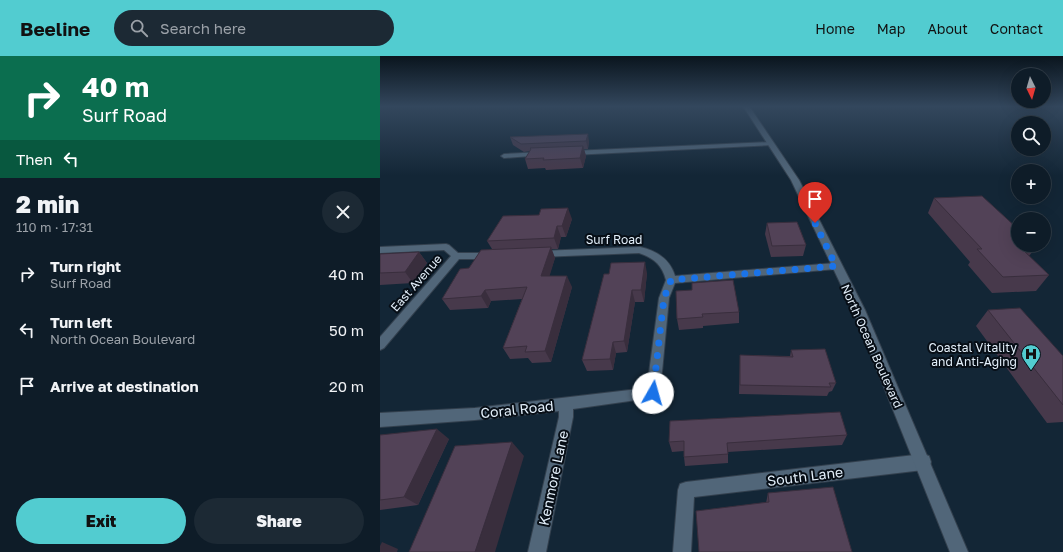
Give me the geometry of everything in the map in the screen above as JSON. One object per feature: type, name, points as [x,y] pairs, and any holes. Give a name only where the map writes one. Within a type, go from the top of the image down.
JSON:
[{"type":"street","name":"North Ocean Boulevard","points":[[761,129],[795,180],[836,266],[859,310],[924,462],[959,552]]},
{"type":"street","points":[[567,153],[771,144]]},
{"type":"street","points":[[504,156],[551,154]]},
{"type":"street","points":[[380,250],[446,247],[456,256],[498,256]]},
{"type":"street","name":"Surf Road","points":[[530,255],[640,250],[652,253],[663,260],[669,271],[671,280]]},
{"type":"street","name":"East Avenue","points":[[380,345],[456,256]]},
{"type":"street","points":[[671,280],[836,266]]},
{"type":"street","name":"Coral Road","points":[[380,420],[475,414],[653,393],[664,298],[671,280]]},
{"type":"street","name":"Kenmore Lane","points":[[537,552],[566,417],[566,404]]},
{"type":"street","name":"South Lane","points":[[682,552],[686,490],[924,462]]},
{"type":"building","points":[[588,134],[586,141],[521,144],[510,137]]},
{"type":"building","points":[[583,146],[580,158],[543,160],[544,158],[525,159],[531,149],[530,148]]},
{"type":"building","points":[[982,196],[1011,223],[1011,252],[1025,252],[1049,275],[1003,277],[977,249],[982,249],[934,198]]},
{"type":"building","points":[[568,208],[562,226],[557,226],[554,238],[487,241],[503,216],[539,215],[541,209]]},
{"type":"building","points":[[797,222],[806,245],[772,246],[767,223]]},
{"type":"building","points":[[551,247],[541,276],[567,276],[545,351],[525,352],[527,346],[503,348],[527,287],[485,290],[481,296],[442,299],[460,269],[469,268],[481,250]]},
{"type":"building","points":[[419,252],[405,272],[380,273],[380,254]]},
{"type":"building","points":[[645,262],[641,290],[632,290],[624,341],[613,342],[610,359],[582,360],[604,274],[609,274],[611,263]]},
{"type":"building","points":[[733,280],[739,312],[702,314],[703,317],[677,319],[676,291],[692,290],[692,283]]},
{"type":"building","points":[[1020,308],[1063,356],[1063,405],[988,310]]},
{"type":"building","points":[[825,349],[836,383],[829,383],[831,387],[740,385],[740,355],[793,357],[791,350]]},
{"type":"building","points":[[840,412],[847,435],[727,443],[728,454],[684,457],[684,441],[669,442],[670,421]]},
{"type":"building","points":[[437,429],[404,497],[380,500],[380,435]]},
{"type":"building","points":[[512,442],[475,552],[409,552],[455,446]]},
{"type":"building","points":[[833,487],[852,552],[699,552],[696,511],[769,502],[768,493]]},
{"type":"place","name":"Coastal Vitality and Anti-Aging","points":[[1031,371]]},
{"type":"route","points":[[653,393],[664,298],[671,280],[836,266],[815,223]]}]
